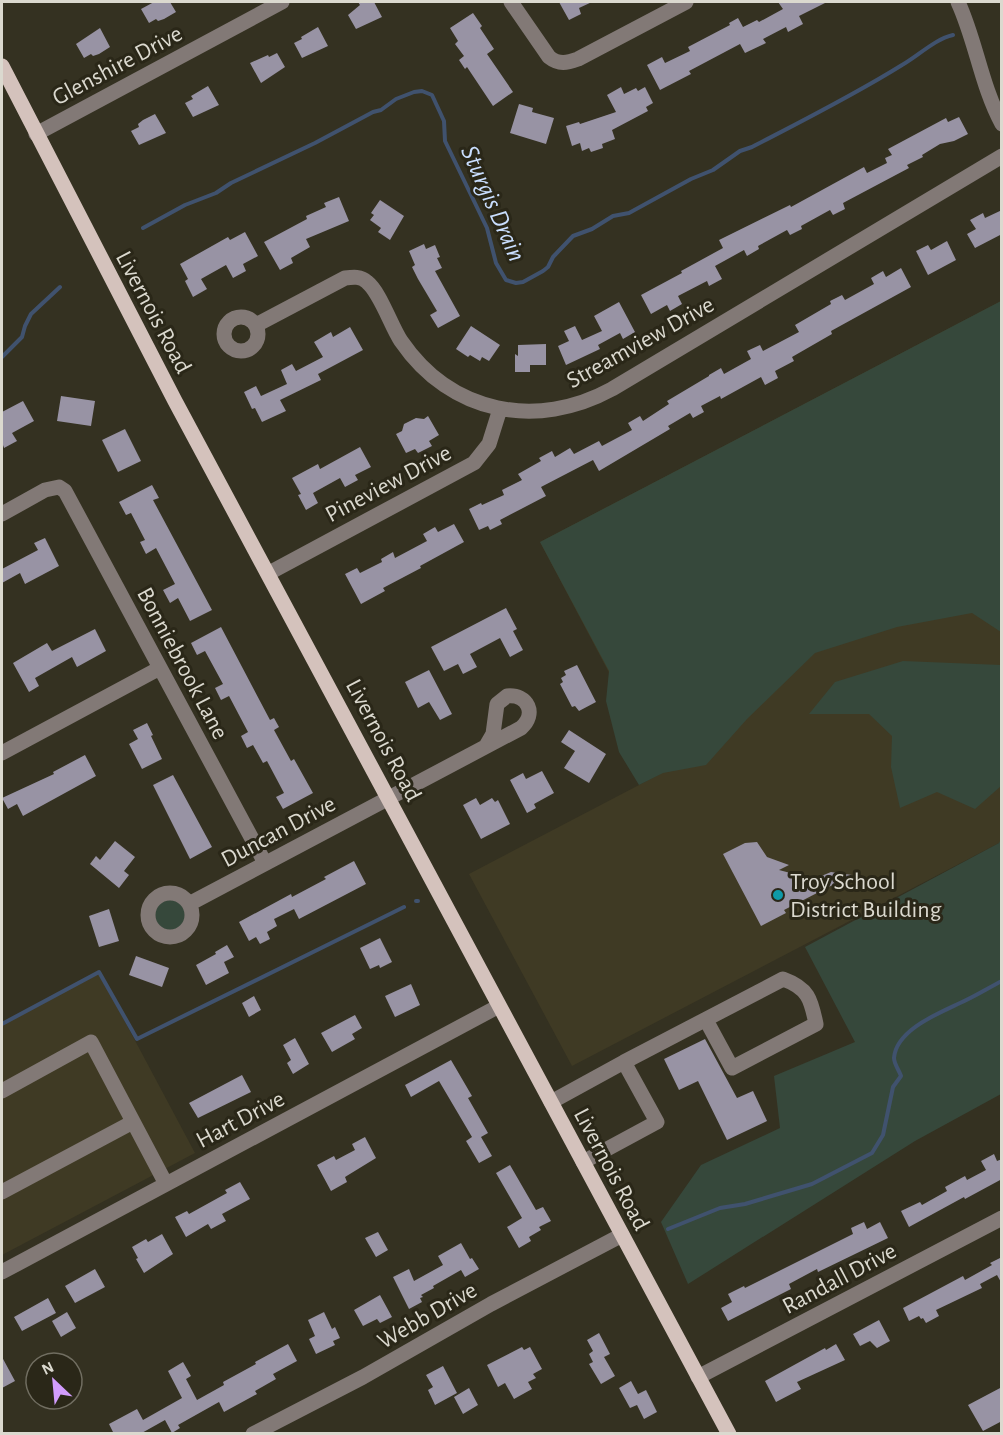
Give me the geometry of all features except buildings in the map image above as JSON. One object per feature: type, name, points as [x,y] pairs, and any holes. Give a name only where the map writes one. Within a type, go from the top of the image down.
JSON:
[{"type":"main road","name":"Livernois Road","points":[[2,66],[175,401],[729,1434]]},
{"type":"street","name":"Glenshire Drive","points":[[36,134],[282,2]]},
{"type":"street","points":[[512,2],[549,57],[559,63],[578,59],[686,2]]},
{"type":"street","points":[[958,2],[971,35],[987,91],[1002,124]]},
{"type":"street","name":"Streamview Drive","points":[[256,325],[345,278],[360,278],[366,280],[372,287],[401,341],[425,370],[465,397],[500,409],[529,411],[574,406],[599,396],[1002,156]]},
{"type":"street","name":"Pineview Drive","points":[[269,573],[474,463],[489,444],[500,409]]},
{"type":"street","name":"Bonniebrook Lane","points":[[2,514],[45,490],[58,487],[68,495],[265,863]]},
{"type":"street","points":[[2,753],[160,668]]},
{"type":"street","name":"Duncan Drive","points":[[189,904],[486,746]]},
{"type":"street","points":[[551,1102],[783,979],[800,985],[812,1005],[816,1024],[732,1068],[706,1020]]},
{"type":"street","name":"Hart Drive","points":[[2,1272],[500,1005]]},
{"type":"street","points":[[2,1090],[91,1042],[166,1184]]},
{"type":"street","points":[[583,1162],[657,1122],[624,1062]]},
{"type":"street","points":[[2,1192],[133,1122]]},
{"type":"street","name":"Randall Drive","points":[[698,1377],[1002,1218]]},
{"type":"street","name":"Webb Drive","points":[[253,1434],[363,1377],[491,1304],[622,1234]]},
{"type":"shaded area","points":[[1001,301],[1001,842],[572,1066],[469,874],[662,773],[540,542]]},
{"type":"shaded area","points":[[99,973],[195,1153],[2,1255],[2,1025]]},
{"type":"green space","points":[[1001,301],[1001,632],[972,613],[897,627],[815,653],[747,719],[706,765],[663,773],[639,785],[619,752],[606,701],[609,671],[540,542]]},
{"type":"green space","points":[[903,661],[1001,665],[1001,786],[975,809],[937,792],[900,808],[891,767],[892,736],[869,714],[809,714],[835,682]]},
{"type":"green space","points":[[1001,839],[1001,1094],[915,1141],[688,1284],[661,1222],[701,1165],[780,1128],[774,1076],[855,1042],[805,947],[999,843]]},
{"type":"green space","points":[[170,900],[181,904],[185,915],[181,926],[170,930],[159,926],[155,915],[159,904]]},
{"type":"waterway","name":"Sturgis Drain","points":[[143,228],[185,205],[216,193],[231,183],[381,110],[396,99],[422,91],[432,95],[444,121],[445,141],[487,228],[496,263],[506,280],[516,283],[523,282],[548,267],[553,257],[573,236],[592,229],[613,216],[629,213],[691,179],[713,170],[740,151],[752,147],[847,97],[933,44],[953,35]]},
{"type":"waterway","name":"Sturgis Drain","points":[[2,357],[22,337],[31,314],[60,287]]},
{"type":"waterway","points":[[2,1024],[99,972],[137,1039],[404,907]]},
{"type":"waterway","points":[[668,1229],[720,1208],[745,1204],[812,1184],[872,1153],[883,1135],[893,1087],[901,1076],[894,1058],[902,1039],[930,1017],[1002,981]]},
{"type":"place","name":"Troy School District Building","points":[[778,895]]}]
